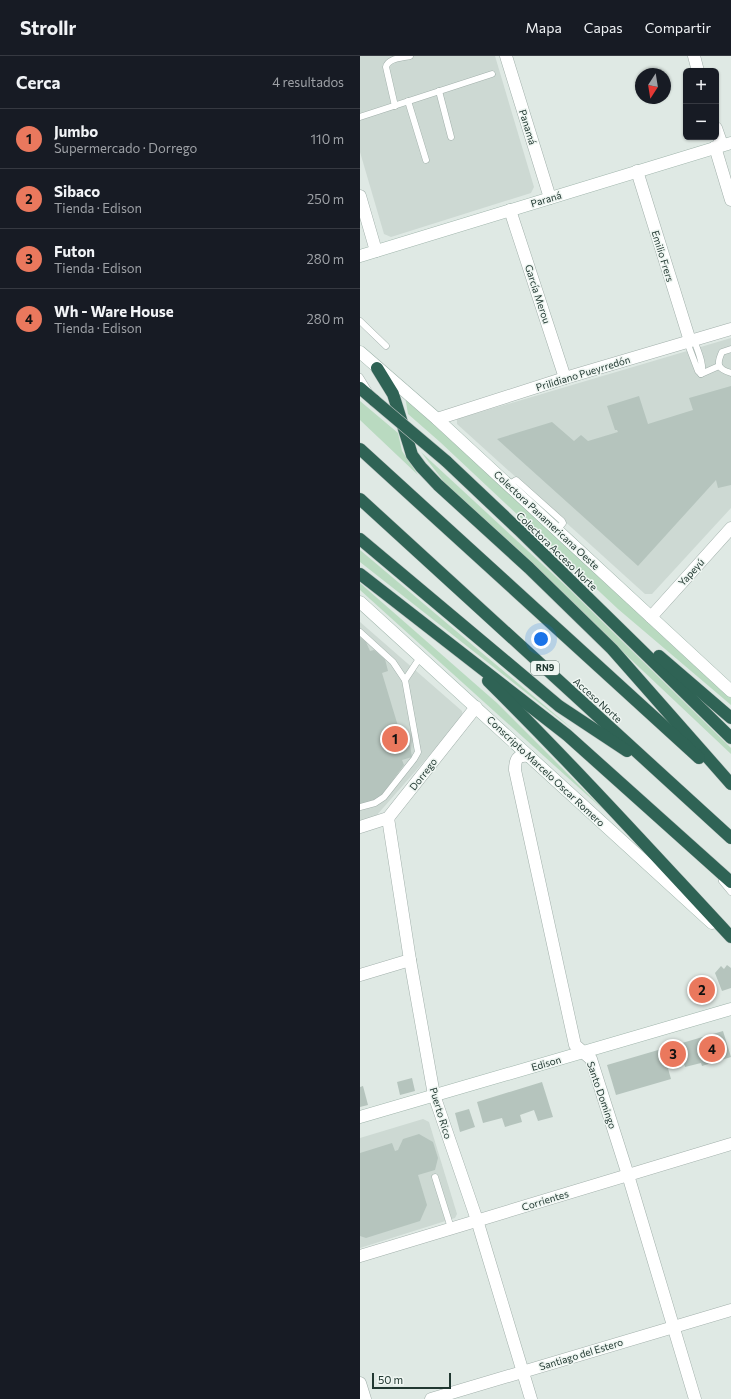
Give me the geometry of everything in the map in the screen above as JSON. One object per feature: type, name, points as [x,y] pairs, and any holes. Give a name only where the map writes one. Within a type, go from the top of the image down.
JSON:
[{"type":"highway","points":[[377,368],[393,394],[412,454],[421,467],[438,485],[529,568],[612,650],[731,784]]},
{"type":"highway","name":"Colectora Acceso Norte","points":[[360,388],[446,461],[582,591],[731,738]]},
{"type":"highway","points":[[360,449],[731,788]]},
{"type":"highway","name":"Acceso Norte","points":[[360,499],[731,838]]},
{"type":"highway","points":[[360,539],[559,706],[660,773]]},
{"type":"highway","points":[[360,574],[567,735],[731,882]]},
{"type":"highway","points":[[582,591],[731,718]]},
{"type":"highway","points":[[444,638],[526,719],[731,937]]},
{"type":"street","name":"Panamá","points":[[506,56],[550,198]]},
{"type":"street","points":[[694,56],[697,68]]},
{"type":"street","name":"Paraná","points":[[360,256],[722,145]]},
{"type":"street","points":[[722,145],[731,200]]},
{"type":"street","name":"Emilio Frers","points":[[637,171],[690,341]]},
{"type":"street","points":[[360,196],[363,220],[376,251]]},
{"type":"street","name":"García Merou","points":[[510,210],[565,378]]},
{"type":"street","name":"Prilidiano Pueyrredón","points":[[437,419],[565,378],[731,329]]},
{"type":"street","name":"Colectora Panamericana Oeste","points":[[360,352],[437,419],[731,691]]},
{"type":"street","name":"Yapeyú","points":[[651,617],[730,531]]},
{"type":"street","name":"Conscripto Marcelo Oscar Romero","points":[[360,602],[421,656],[731,941]]},
{"type":"street","name":"Dorrego","points":[[388,818],[476,707]]},
{"type":"street","name":"Santo Domingo","points":[[529,756],[518,757],[515,770],[575,1045],[591,1059],[628,1175],[695,1399]]},
{"type":"street","points":[[360,827],[388,818]]},
{"type":"street","name":"Puerto Rico","points":[[388,818],[410,960],[434,1095],[477,1220],[531,1399]]},
{"type":"street","points":[[360,975],[410,960]]},
{"type":"street","name":"Edison","points":[[360,1117],[731,1009]]},
{"type":"street","name":"Corrientes","points":[[360,1256],[731,1144]]},
{"type":"street","name":"Santiago del Estero","points":[[431,1399],[731,1310]]},
{"type":"street","points":[[360,1383],[365,1399]]},
{"type":"lane","points":[[395,106],[386,64],[389,61],[410,56]]},
{"type":"lane","points":[[360,117],[492,74]]},
{"type":"lane","points":[[439,91],[451,137]]},
{"type":"lane","points":[[408,101],[426,160]]},
{"type":"lane","points":[[360,321],[386,346]]},
{"type":"lane","points":[[690,341],[698,371],[701,374],[719,366]]},
{"type":"lane","points":[[731,349],[722,352],[718,360],[719,366],[722,370],[731,373]]},
{"type":"lane","points":[[360,378],[375,400]]},
{"type":"lane","points":[[360,632],[393,662],[405,680],[418,752],[384,797],[375,803],[360,807]]},
{"type":"lane","points":[[405,680],[421,656]]},
{"type":"lane","points":[[703,856],[731,892]]},
{"type":"lane","points":[[435,1177],[451,1228]]},
{"type":"shaded area","points":[[360,56],[495,56],[534,187],[531,193],[391,237],[384,234],[360,152]]},
{"type":"shaded area","points":[[731,338],[731,508],[652,594],[645,594],[457,424],[457,419]]},
{"type":"shaded area","points":[[360,622],[462,711],[463,717],[376,816],[360,821]]},
{"type":"shaded area","points":[[423,1119],[429,1122],[457,1214],[455,1218],[360,1248],[360,1138]]},
{"type":"green space","points":[[405,396],[731,698],[731,705],[618,609],[440,442],[408,414]]},
{"type":"green space","points":[[360,401],[398,433],[402,451],[418,475],[360,420]]},
{"type":"green space","points":[[421,452],[567,587],[731,748],[731,754],[448,487]]},
{"type":"green space","points":[[360,550],[576,732],[360,562]]},
{"type":"green space","points":[[360,583],[497,703],[607,813],[360,590]]},
{"type":"building","points":[[731,386],[731,485],[718,488],[716,480],[638,566],[497,439],[552,422],[574,441],[581,435],[588,441],[618,432],[615,430],[607,406],[639,396],[648,424],[693,410],[689,398]]},
{"type":"building","points":[[360,637],[366,642],[370,651],[374,650],[385,659],[388,671],[382,673],[404,746],[410,745],[412,757],[402,760],[404,765],[378,800],[360,805]]},
{"type":"building","points":[[727,965],[731,968],[731,988],[722,991],[715,973],[721,966],[724,969]]},
{"type":"building","points":[[713,981],[716,992],[691,999],[688,989]]},
{"type":"building","points":[[723,1031],[731,1057],[702,1066],[701,1063],[685,1067],[683,1060],[667,1065],[671,1079],[616,1095],[607,1065]]},
{"type":"building","points":[[412,1078],[415,1091],[400,1095],[397,1082]]},
{"type":"building","points":[[542,1082],[553,1117],[538,1121],[534,1110],[520,1115],[522,1122],[505,1127],[502,1118],[483,1123],[477,1102]]},
{"type":"building","points":[[363,1086],[368,1105],[360,1107],[360,1087]]},
{"type":"building","points":[[469,1109],[475,1127],[460,1132],[455,1113]]},
{"type":"building","points":[[419,1134],[433,1142],[438,1158],[435,1170],[418,1175],[427,1205],[420,1221],[366,1238],[360,1236],[360,1153],[392,1143],[395,1151],[398,1150],[403,1139]]},
{"type":"place","name":"Jumbo","points":[[395,739]]},
{"type":"place","name":"Sibaco","points":[[702,990]]},
{"type":"place","name":"Wh - Ware House","points":[[712,1049]]},
{"type":"place","name":"Futon","points":[[673,1054]]}]
